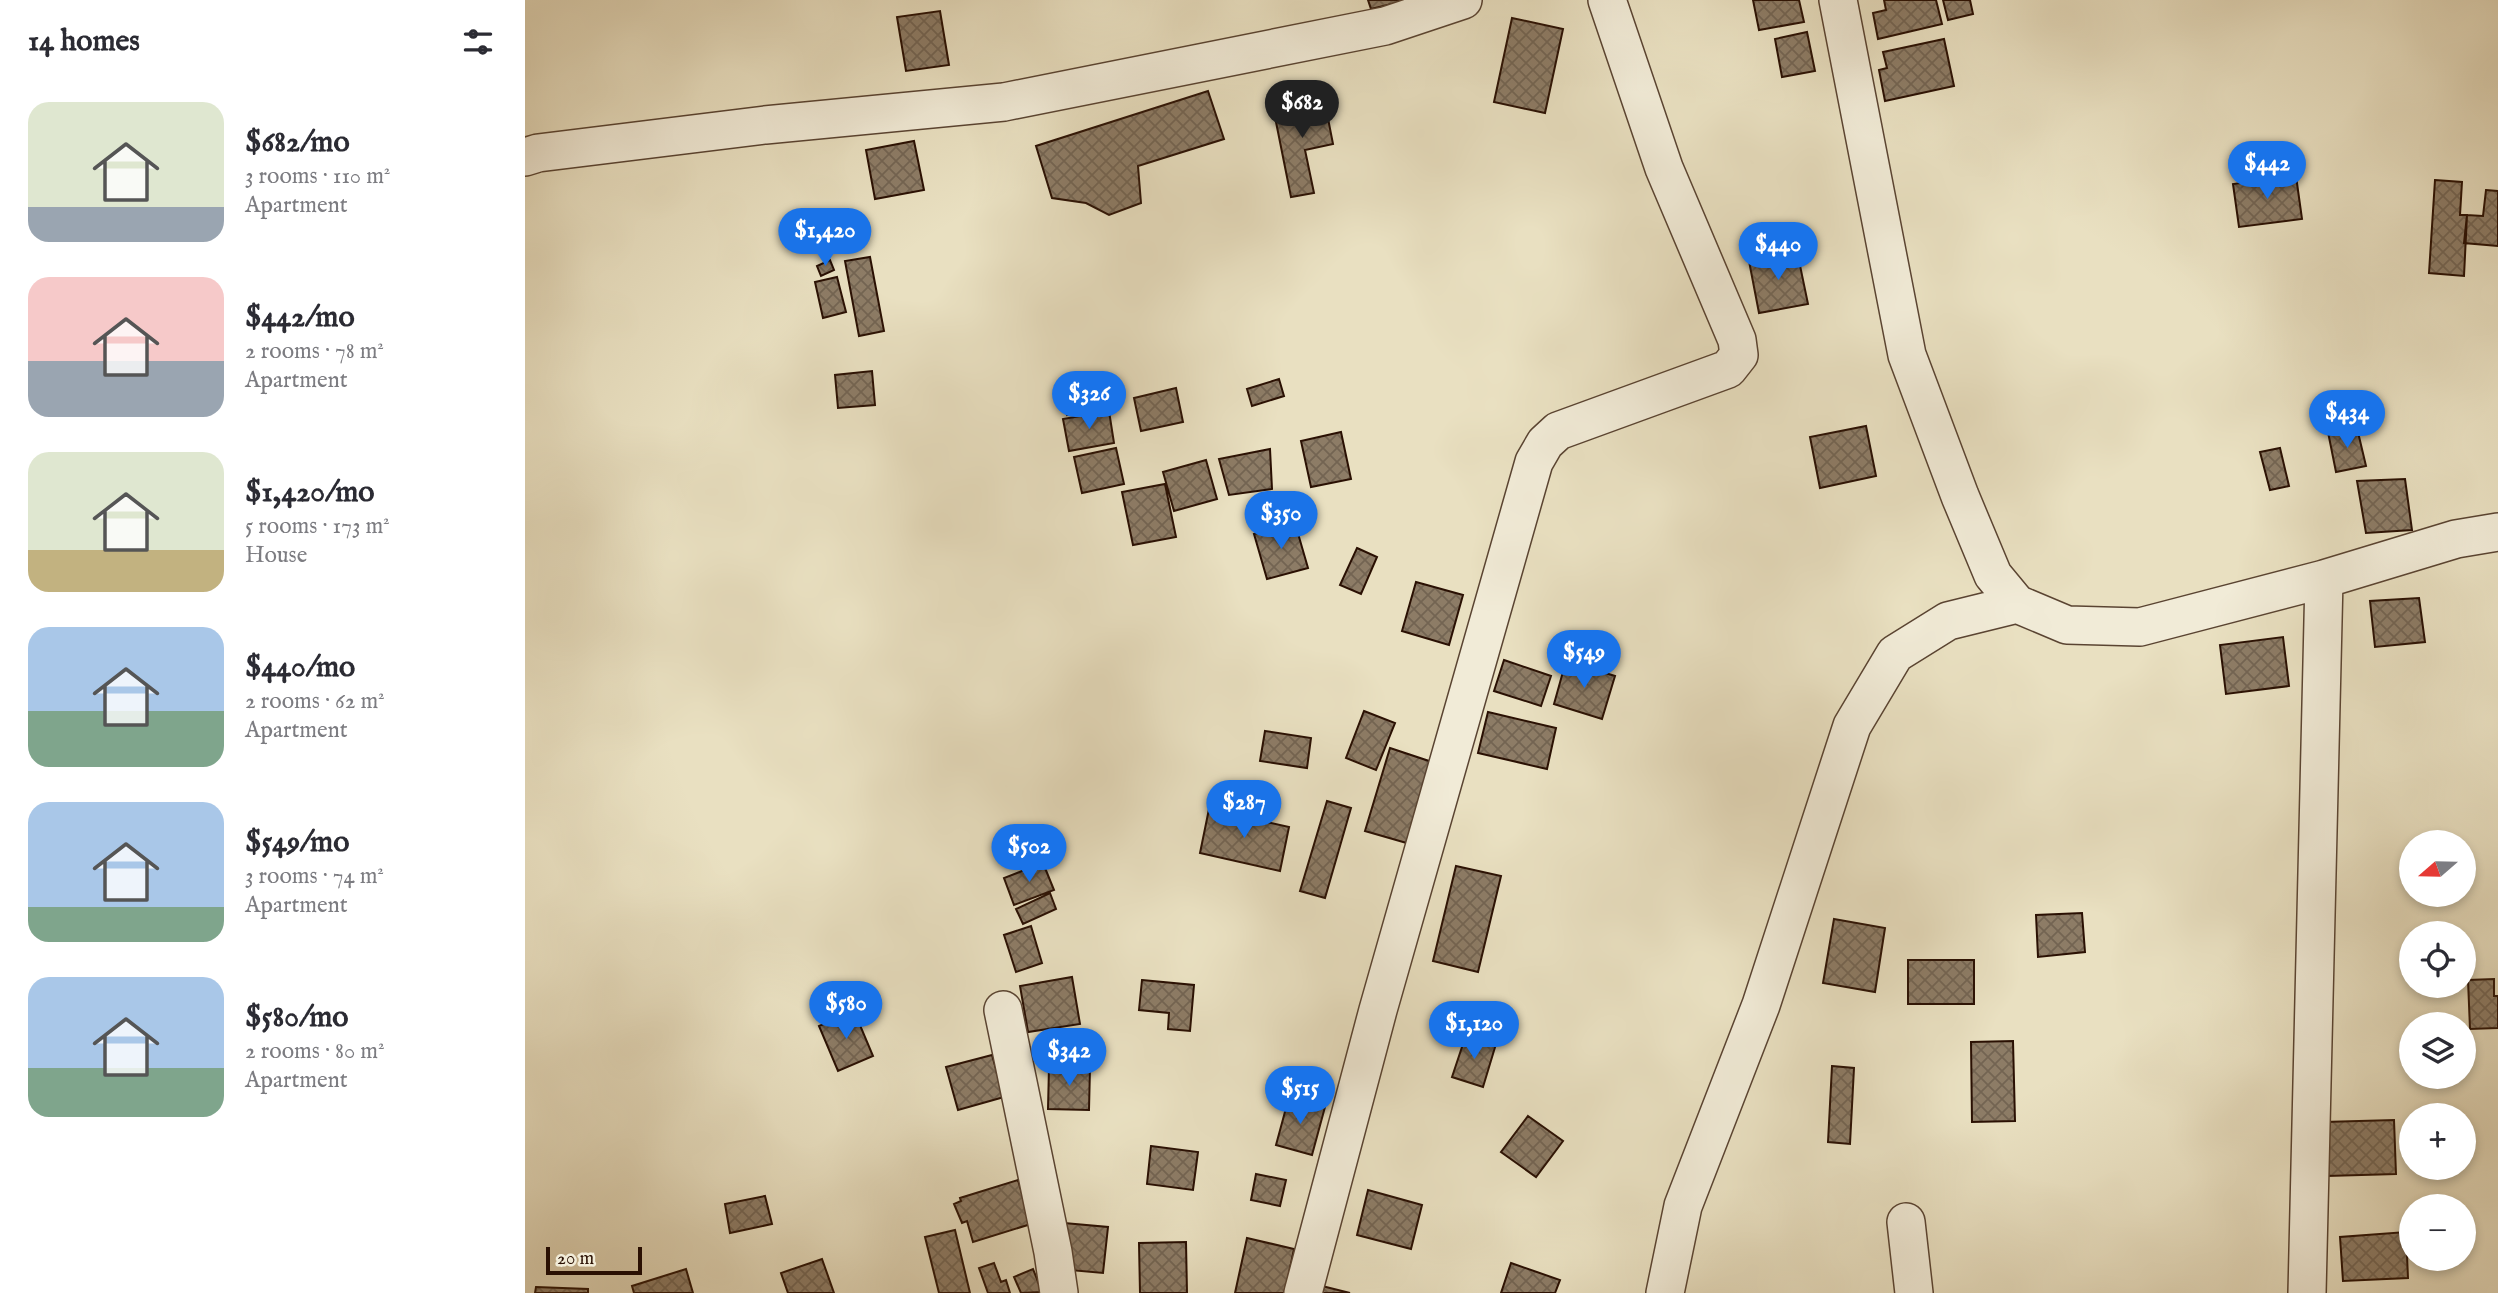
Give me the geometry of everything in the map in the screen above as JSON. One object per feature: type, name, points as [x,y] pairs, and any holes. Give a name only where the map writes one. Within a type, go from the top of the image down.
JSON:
[{"type":"street","points":[[525,157],[538,153],[765,125],[1004,102],[1385,26],[1462,0]]},
{"type":"street","points":[[1303,1293],[1382,997],[1534,461],[1545,443],[1559,431],[1728,369],[1739,355],[1737,340],[1664,168],[1607,0]]},
{"type":"street","points":[[1838,0],[1907,355],[1993,575],[2017,604],[2067,625],[2140,627],[2324,579],[2456,539],[2498,532]]},
{"type":"street","points":[[2307,1293],[2324,579]]},
{"type":"street","points":[[1665,1293],[1683,1206],[1761,1005],[1851,726],[1895,654],[1948,621],[2017,604]]},
{"type":"street","points":[[1003,1010],[1059,1293]]},
{"type":"street","points":[[1906,1222],[1914,1293]]},
{"type":"building","points":[[1368,0],[1400,0],[1400,2],[1371,9]]},
{"type":"building","points":[[1753,0],[1799,0],[1804,22],[1759,30]]},
{"type":"building","points":[[1884,0],[1936,0],[1942,24],[1878,39],[1873,13],[1886,10]]},
{"type":"building","points":[[1943,0],[1970,0],[1973,14],[1948,20]]},
{"type":"building","points":[[940,11],[949,65],[906,71],[897,17]]},
{"type":"building","points":[[1512,18],[1563,29],[1545,113],[1494,102]]},
{"type":"building","points":[[1807,32],[1815,71],[1782,77],[1775,39]]},
{"type":"building","points":[[1944,39],[1954,86],[1885,101],[1879,70],[1887,68],[1883,52]]},
{"type":"building","points":[[1208,91],[1224,139],[1138,166],[1141,203],[1109,215],[1086,203],[1052,198],[1036,146]]},
{"type":"building","points":[[1324,98],[1333,144],[1305,150],[1314,193],[1291,197],[1273,107]]},
{"type":"building","points":[[914,141],[924,190],[875,199],[866,150]]},
{"type":"building","points":[[2296,176],[2302,219],[2239,227],[2233,184]]},
{"type":"building","points":[[2435,180],[2462,182],[2460,215],[2467,215],[2464,276],[2429,273]]},
{"type":"building","points":[[2486,190],[2498,191],[2498,246],[2464,243],[2467,215],[2483,216]]},
{"type":"building","points":[[1797,251],[1808,304],[1759,313],[1749,261]]},
{"type":"building","points":[[870,257],[884,331],[859,336],[845,261]]},
{"type":"building","points":[[830,260],[834,270],[821,276],[817,266]]},
{"type":"building","points":[[837,277],[846,312],[823,318],[815,282]]},
{"type":"building","points":[[872,371],[875,405],[838,408],[835,375]]},
{"type":"building","points":[[1279,379],[1284,396],[1252,406],[1247,389]]},
{"type":"building","points":[[1176,388],[1183,422],[1141,431],[1134,398]]},
{"type":"building","points":[[1080,402],[1082,411],[1067,415],[1065,405]]},
{"type":"building","points":[[1109,411],[1114,443],[1069,451],[1063,419]]},
{"type":"building","points":[[1866,426],[1876,476],[1820,488],[1810,437]]},
{"type":"building","points":[[2357,428],[2366,466],[2336,472],[2328,432]]},
{"type":"building","points":[[1341,432],[1351,479],[1311,487],[1301,441]]},
{"type":"building","points":[[1116,448],[1124,484],[1082,493],[1074,457]]},
{"type":"building","points":[[2280,448],[2289,486],[2270,490],[2260,452]]},
{"type":"building","points":[[1270,449],[1272,489],[1229,495],[1219,459]]},
{"type":"building","points":[[1206,460],[1217,499],[1174,511],[1163,472]]},
{"type":"building","points":[[2405,479],[2412,530],[2366,533],[2357,481]]},
{"type":"building","points":[[1165,484],[1176,537],[1133,545],[1122,492]]},
{"type":"building","points":[[1295,523],[1308,568],[1267,579],[1254,534]]},
{"type":"building","points":[[1357,548],[1377,557],[1361,594],[1340,585]]},
{"type":"building","points":[[1416,582],[1463,595],[1449,645],[1402,631]]},
{"type":"building","points":[[2419,598],[2425,642],[2375,647],[2370,601]]},
{"type":"building","points":[[2283,637],[2289,686],[2226,694],[2220,645]]},
{"type":"building","points":[[1504,660],[1551,676],[1541,706],[1494,691]]},
{"type":"building","points":[[1566,661],[1615,676],[1602,719],[1554,704]]},
{"type":"building","points":[[1364,711],[1395,723],[1376,770],[1346,758]]},
{"type":"building","points":[[1488,712],[1556,728],[1547,769],[1478,753]]},
{"type":"building","points":[[1265,731],[1311,738],[1307,768],[1260,761]]},
{"type":"building","points":[[1390,748],[1435,763],[1410,844],[1365,831]]},
{"type":"building","points":[[1327,801],[1351,808],[1325,898],[1300,891]]},
{"type":"building","points":[[1209,809],[1289,827],[1280,871],[1200,853]]},
{"type":"building","points":[[1043,863],[1054,890],[1014,905],[1004,878]]},
{"type":"building","points":[[1456,866],[1501,876],[1478,972],[1433,961]]},
{"type":"building","points":[[1050,893],[1056,909],[1023,924],[1016,909]]},
{"type":"building","points":[[2082,913],[2085,952],[2038,957],[2036,915]]},
{"type":"building","points":[[1834,919],[1885,928],[1875,992],[1823,983]]},
{"type":"building","points":[[1031,926],[1042,963],[1016,972],[1004,935]]},
{"type":"building","points":[[1908,960],[1974,960],[1974,1004],[1908,1004]]},
{"type":"building","points":[[1072,977],[1080,1024],[1028,1032],[1020,986]]},
{"type":"building","points":[[2494,979],[2494,996],[2498,996],[2498,1028],[2476,1029],[2476,1012],[2469,1012],[2469,998],[2476,998],[2476,980]]},
{"type":"building","points":[[1142,980],[1194,985],[1190,1031],[1168,1029],[1169,1013],[1139,1010]]},
{"type":"building","points":[[854,1011],[873,1056],[838,1071],[819,1026]]},
{"type":"building","points":[[1466,1035],[1496,1044],[1483,1087],[1452,1077]]},
{"type":"building","points":[[2013,1041],[2015,1121],[1972,1122],[1971,1042]]},
{"type":"building","points":[[992,1055],[1004,1097],[958,1110],[946,1067]]},
{"type":"building","points":[[1832,1066],[1854,1068],[1850,1144],[1828,1142]]},
{"type":"building","points":[[1049,1067],[1090,1068],[1089,1110],[1048,1109]]},
{"type":"building","points":[[1289,1097],[1325,1107],[1312,1155],[1276,1145]]},
{"type":"building","points":[[1528,1116],[1563,1141],[1536,1177],[1501,1152]]},
{"type":"building","points":[[2394,1120],[2396,1174],[2327,1176],[2324,1122]]},
{"type":"building","points":[[1151,1146],[1198,1152],[1193,1190],[1147,1184]]},
{"type":"building","points":[[1256,1174],[1286,1180],[1280,1206],[1251,1200]]},
{"type":"building","points":[[1018,1180],[1031,1224],[973,1242],[967,1221],[962,1223],[954,1204],[961,1201],[960,1198]]},
{"type":"building","points":[[1368,1190],[1422,1205],[1411,1249],[1357,1235]]},
{"type":"building","points":[[765,1196],[772,1224],[730,1233],[725,1204]]},
{"type":"building","points":[[1064,1223],[1108,1227],[1103,1273],[1059,1269]]},
{"type":"building","points":[[955,1230],[970,1293],[939,1293],[925,1237]]},
{"type":"building","points":[[2399,1233],[2399,1271],[2408,1271],[2408,1278],[2343,1281],[2340,1237]]},
{"type":"building","points":[[1247,1238],[1294,1249],[1285,1293],[1235,1293]]},
{"type":"building","points":[[1186,1242],[1187,1293],[1140,1293],[1139,1243]]},
{"type":"building","points":[[822,1259],[834,1293],[788,1293],[781,1273]]},
{"type":"building","points":[[994,1263],[1001,1282],[1006,1280],[1010,1293],[988,1293],[979,1268]]},
{"type":"building","points":[[1511,1263],[1560,1280],[1555,1293],[1501,1293]]},
{"type":"building","points":[[686,1269],[693,1293],[634,1293],[632,1286]]},
{"type":"building","points":[[1033,1269],[1042,1292],[1021,1293],[1014,1277]]},
{"type":"building","points":[[1322,1286],[1350,1293],[1320,1293]]},
{"type":"building","points":[[536,1287],[588,1289],[588,1293],[535,1293]]}]
